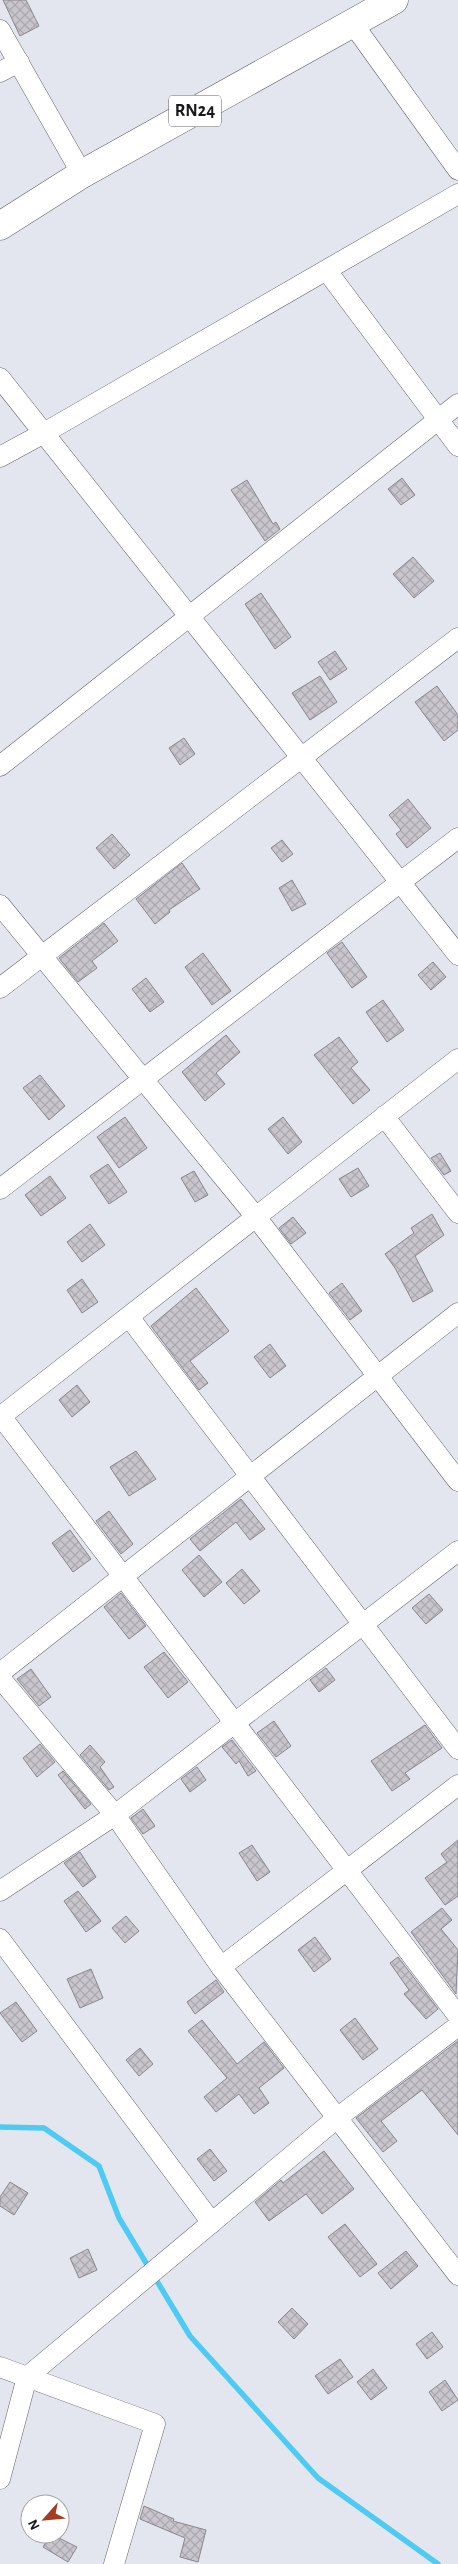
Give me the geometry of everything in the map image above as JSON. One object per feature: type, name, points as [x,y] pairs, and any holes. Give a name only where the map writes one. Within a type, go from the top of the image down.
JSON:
[{"type":"main road","name":"RN24","points":[[0,226],[82,174],[394,0]]},
{"type":"street","points":[[353,24],[458,170]]},
{"type":"street","points":[[0,30],[82,174]]},
{"type":"street","points":[[0,72],[18,62]]},
{"type":"street","points":[[0,457],[44,434],[458,194]]},
{"type":"street","points":[[327,271],[458,446]]},
{"type":"street","points":[[0,378],[458,955]]},
{"type":"street","points":[[0,766],[458,404]]},
{"type":"street","points":[[0,988],[458,638]]},
{"type":"street","points":[[0,1189],[458,838]]},
{"type":"street","points":[[0,904],[256,1216],[458,1481]]},
{"type":"street","points":[[458,1059],[0,1416],[458,2016]]},
{"type":"street","points":[[384,1116],[458,1213]]},
{"type":"street","points":[[0,1673],[458,1313]]},
{"type":"street","points":[[128,1316],[458,1749]]},
{"type":"street","points":[[0,1891],[114,1815],[458,1550]]},
{"type":"street","points":[[0,1678],[114,1815],[221,1967],[456,2268]]},
{"type":"street","points":[[221,1967],[458,1785]]},
{"type":"street","points":[[0,1939],[212,2223]]},
{"type":"street","points":[[0,2479],[27,2377],[337,2118],[458,2026]]},
{"type":"street","points":[[0,2368],[155,2424],[114,2564]]},
{"type":"building","points":[[3,0],[26,0],[39,26],[20,36]]},
{"type":"building","points":[[402,478],[415,495],[401,505],[388,489]]},
{"type":"building","points":[[247,480],[273,524],[276,522],[280,529],[265,541],[231,490]]},
{"type":"building","points":[[413,557],[434,581],[414,598],[393,574]]},
{"type":"building","points":[[261,593],[291,637],[275,649],[245,604]]},
{"type":"building","points":[[335,651],[347,669],[330,680],[318,662]]},
{"type":"building","points":[[320,676],[337,702],[310,720],[292,693]]},
{"type":"building","points":[[437,686],[458,715],[458,730],[444,741],[415,702]]},
{"type":"building","points":[[184,738],[195,754],[180,765],[169,748]]},
{"type":"building","points":[[408,799],[431,828],[407,848],[396,834],[401,830],[389,815]]},
{"type":"building","points":[[112,834],[130,855],[114,869],[96,848]]},
{"type":"building","points":[[282,840],[293,854],[282,862],[271,848]]},
{"type":"building","points":[[182,863],[200,889],[169,910],[170,912],[155,924],[136,899]]},
{"type":"building","points":[[292,880],[306,904],[292,911],[279,888]]},
{"type":"building","points":[[104,923],[118,941],[92,961],[97,968],[78,982],[59,958]]},
{"type":"building","points":[[342,942],[367,977],[352,988],[327,953]]},
{"type":"building","points":[[203,953],[231,991],[212,1005],[185,967]]},
{"type":"building","points":[[433,962],[446,977],[431,990],[418,975]]},
{"type":"building","points":[[146,978],[164,1002],[150,1012],[132,989]]},
{"type":"building","points":[[383,1000],[404,1030],[387,1042],[366,1012]]},
{"type":"building","points":[[226,1035],[240,1052],[216,1073],[225,1084],[205,1101],[182,1072]]},
{"type":"building","points":[[339,1037],[358,1062],[351,1068],[370,1090],[353,1104],[314,1055]]},
{"type":"building","points":[[40,1075],[65,1106],[49,1120],[23,1088]]},
{"type":"building","points":[[125,1117],[147,1148],[119,1168],[97,1137]]},
{"type":"building","points":[[283,1117],[302,1142],[288,1154],[268,1129]]},
{"type":"building","points":[[440,1153],[451,1171],[444,1175],[431,1158]]},
{"type":"building","points":[[108,1164],[127,1192],[109,1204],[90,1176]]},
{"type":"building","points":[[358,1168],[369,1186],[351,1197],[339,1179]]},
{"type":"building","points":[[194,1171],[208,1195],[195,1202],[181,1178]]},
{"type":"building","points":[[50,1176],[66,1198],[41,1216],[25,1195]]},
{"type":"building","points":[[432,1214],[444,1235],[415,1256],[433,1291],[413,1302],[395,1268],[385,1254],[414,1233],[411,1228]]},
{"type":"building","points":[[293,1217],[306,1233],[291,1244],[279,1228]]},
{"type":"building","points":[[90,1224],[105,1245],[82,1262],[67,1242]]},
{"type":"building","points":[[82,1279],[98,1302],[82,1313],[67,1290]]},
{"type":"building","points":[[342,1283],[362,1311],[350,1320],[329,1293]]},
{"type":"building","points":[[196,1288],[229,1331],[190,1361],[208,1383],[199,1390],[151,1326]]},
{"type":"building","points":[[270,1344],[286,1366],[270,1378],[254,1357]]},
{"type":"building","points":[[77,1385],[90,1402],[72,1417],[59,1400]]},
{"type":"building","points":[[136,1451],[156,1479],[129,1496],[110,1467]]},
{"type":"building","points":[[241,1499],[265,1529],[250,1540],[236,1522],[200,1551],[190,1539]]},
{"type":"building","points":[[109,1511],[133,1544],[121,1554],[96,1521]]},
{"type":"building","points":[[70,1530],[91,1559],[73,1572],[52,1543]]},
{"type":"building","points":[[199,1555],[222,1582],[204,1597],[182,1570]]},
{"type":"building","points":[[242,1569],[260,1591],[244,1604],[226,1583]]},
{"type":"building","points":[[121,1593],[146,1626],[129,1639],[104,1607]]},
{"type":"building","points":[[429,1594],[443,1610],[426,1624],[412,1608]]},
{"type":"building","points":[[164,1652],[188,1682],[168,1698],[144,1667]]},
{"type":"building","points":[[326,1668],[335,1680],[319,1692],[310,1680]]},
{"type":"building","points":[[31,1669],[51,1697],[39,1706],[17,1679]]},
{"type":"building","points":[[274,1721],[291,1746],[276,1757],[257,1733]]},
{"type":"building","points":[[425,1725],[442,1748],[405,1773],[410,1779],[392,1791],[371,1761]]},
{"type":"building","points":[[232,1740],[256,1771],[248,1776],[239,1761],[236,1764],[222,1747]]},
{"type":"building","points":[[40,1744],[55,1762],[37,1777],[23,1758]]},
{"type":"building","points":[[90,1745],[105,1762],[100,1767],[114,1787],[109,1790],[80,1755]]},
{"type":"building","points":[[197,1767],[206,1780],[190,1792],[181,1779]]},
{"type":"building","points":[[63,1771],[91,1804],[85,1809],[58,1775]]},
{"type":"building","points":[[143,1809],[155,1826],[143,1834],[131,1818]]},
{"type":"building","points":[[458,1840],[458,1896],[445,1905],[425,1878],[447,1862],[441,1854]]},
{"type":"building","points":[[252,1845],[270,1872],[257,1881],[239,1853]]},
{"type":"building","points":[[80,1852],[96,1877],[83,1887],[64,1863]]},
{"type":"building","points":[[78,1891],[101,1921],[86,1932],[64,1901]]},
{"type":"building","points":[[442,1908],[452,1920],[441,1929],[458,1950],[456,1994],[411,1932]]},
{"type":"building","points":[[126,1916],[139,1931],[125,1943],[112,1928]]},
{"type":"building","points":[[315,1937],[331,1959],[314,1972],[298,1950]]},
{"type":"building","points":[[398,1957],[438,2009],[426,2019],[404,1994],[409,1990],[390,1963]]},
{"type":"building","points":[[91,1969],[103,1998],[80,2008],[67,1979]]},
{"type":"building","points":[[216,1980],[224,1992],[195,2014],[187,2002]]},
{"type":"building","points":[[16,2002],[37,2031],[22,2042],[0,2013]]},
{"type":"building","points":[[355,2018],[378,2049],[363,2060],[340,2030]]},
{"type":"building","points":[[202,2020],[237,2064],[264,2042],[284,2068],[259,2088],[269,2103],[254,2114],[239,2094],[216,2112],[204,2097],[227,2078],[188,2031]]},
{"type":"building","points":[[458,2041],[458,2135],[422,2090],[381,2121],[397,2141],[383,2152],[356,2118]]},
{"type":"building","points":[[140,2048],[153,2064],[139,2076],[126,2060]]},
{"type":"building","points":[[210,2149],[227,2171],[214,2181],[197,2159]]},
{"type":"building","points":[[324,2151],[354,2189],[322,2214],[306,2194],[269,2221],[255,2202],[281,2180],[283,2183]]},
{"type":"building","points":[[10,2182],[28,2193],[14,2215],[0,2206],[0,2197]]},
{"type":"building","points":[[345,2224],[377,2264],[360,2277],[328,2237]]},
{"type":"building","points":[[88,2249],[97,2270],[79,2278],[70,2258]]},
{"type":"building","points":[[406,2251],[418,2266],[391,2289],[378,2273]]},
{"type":"building","points":[[292,2308],[308,2324],[294,2339],[278,2322]]},
{"type":"building","points":[[432,2332],[443,2347],[427,2359],[416,2344]]},
{"type":"building","points":[[340,2359],[353,2377],[328,2394],[315,2376]]},
{"type":"building","points":[[373,2369],[387,2388],[371,2400],[357,2382]]},
{"type":"building","points":[[445,2380],[458,2400],[442,2411],[429,2392]]},
{"type":"building","points":[[144,2506],[174,2519],[173,2521],[206,2530],[198,2562],[180,2557],[185,2538],[140,2519]]},
{"type":"building","points":[[45,2544],[70,2544],[77,2547],[68,2562],[43,2547]]},
{"type":"waterway","points":[[0,2127],[44,2128],[99,2166],[119,2218],[190,2336],[318,2478],[438,2564]]}]
